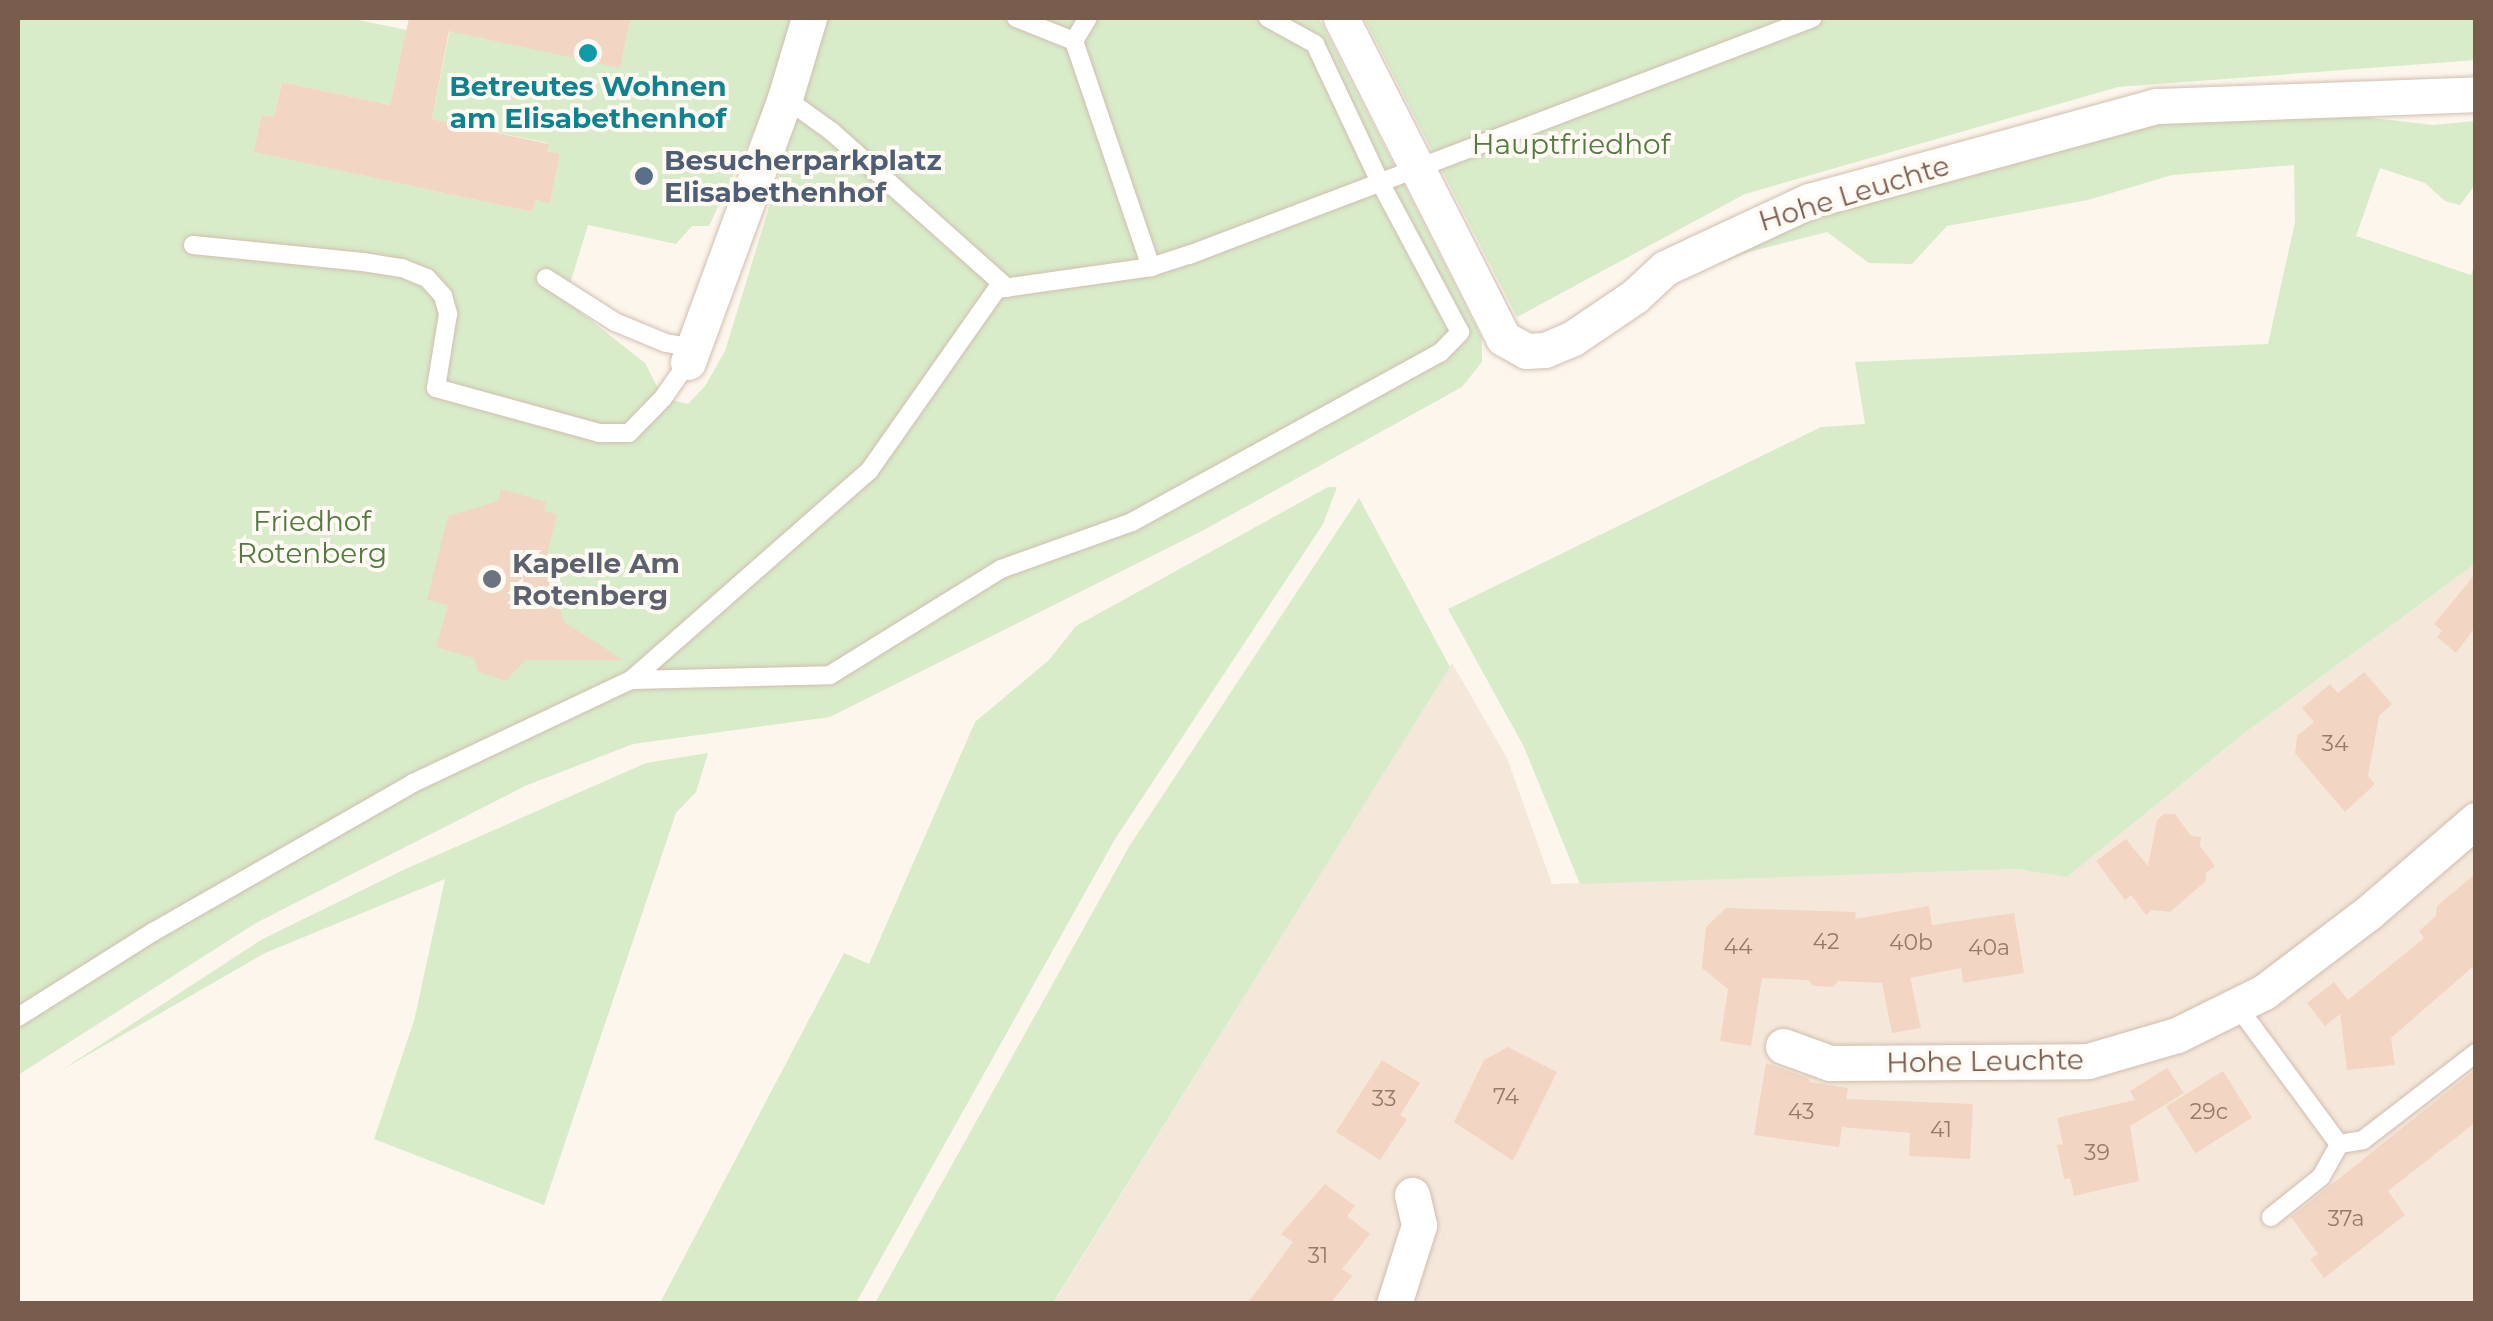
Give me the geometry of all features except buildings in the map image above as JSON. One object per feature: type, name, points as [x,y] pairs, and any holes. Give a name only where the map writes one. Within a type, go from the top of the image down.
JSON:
[{"type":"street","points":[[691,355],[785,98],[809,18]]},
{"type":"street","name":"Hohe Leuchte","points":[[1341,18],[1503,338],[1526,351],[1545,350],[1573,338],[1635,296],[1665,268],[1809,201],[2156,106],[2476,94]]},
{"type":"street","name":"Hohe Leuchte","points":[[1782,1046],[1830,1064],[2088,1061],[2177,1035],[2238,1007],[2368,913],[2476,820]]},
{"type":"street","points":[[1394,1304],[1419,1225],[1412,1196]]},
{"type":"lane","points":[[1016,18],[1074,41],[1151,266]]},
{"type":"lane","points":[[1074,41],[1088,18]]},
{"type":"lane","points":[[631,680],[830,675],[1001,569],[1132,522],[1440,353],[1460,332],[1379,180],[1316,44],[1268,18]]},
{"type":"lane","points":[[18,1018],[153,932],[413,783],[631,680],[869,471],[997,289],[1151,266],[1814,18]]},
{"type":"lane","points":[[785,98],[832,130],[1007,288]]},
{"type":"lane","points":[[193,245],[363,262],[402,268],[427,278],[444,296],[448,314],[448,337],[436,388],[599,433],[628,432],[663,398],[691,355],[615,322],[546,278]]},
{"type":"lane","points":[[2238,1007],[2339,1144]]},
{"type":"lane","points":[[2339,1144],[2363,1140],[2476,1053]]},
{"type":"lane","points":[[2271,1217],[2322,1178],[2339,1144]]},
{"type":"shaded area","points":[[2475,564],[2475,1303],[1053,1304],[1452,663],[1507,758],[1552,884],[2017,869],[2067,877],[2247,731]]},
{"type":"green space","name":"Friedhof Rotenberg","points":[[18,18],[349,18],[407,30],[390,105],[282,82],[274,117],[262,115],[255,152],[532,212],[535,200],[550,202],[560,154],[547,151],[548,143],[432,119],[450,29],[620,67],[631,18],[793,18],[765,108],[709,226],[692,226],[676,244],[588,225],[565,300],[645,363],[663,398],[688,404],[705,386],[725,351],[827,18],[1319,18],[1482,338],[1482,362],[1462,387],[1202,531],[830,717],[633,744],[525,786],[256,923],[18,1075]]},
{"type":"green space","name":"Hauptfriedhof","points":[[1364,18],[2475,18],[2476,60],[2118,87],[1745,194],[1517,317]]},
{"type":"green space","points":[[2320,112],[2433,125],[2475,121],[2475,185],[2460,205],[2445,201],[2425,183],[2380,168],[2356,236],[2471,275],[2475,264],[2475,564],[2247,731],[2067,877],[2017,869],[1580,884],[1524,747],[1448,609],[1821,427],[1865,424],[1855,362],[2268,344],[2295,222],[2294,165],[2172,175],[2088,200],[1947,226],[1912,264],[1869,263],[1827,232],[1749,252],[1691,275],[1814,211],[2157,116]]},
{"type":"green space","points":[[1328,487],[1337,487],[1323,524],[1115,839],[856,1303],[660,1303],[844,953],[869,964],[975,722],[1049,660],[1076,626]]},
{"type":"green space","points":[[1359,498],[1450,667],[1053,1303],[875,1303],[1130,845]]},
{"type":"green space","points":[[708,753],[696,792],[676,813],[544,1205],[374,1139],[414,1021],[445,879],[265,953],[60,1071],[261,940],[401,871],[646,763]]},
{"type":"place","name":"Betreutes Wohnen am Elisabethenhof","points":[[588,53]]},
{"type":"place","name":"Besucherparkplatz Elisabethenhof","points":[[644,176]]},
{"type":"place","name":"Kapelle Am Rotenberg","points":[[492,579]]}]
